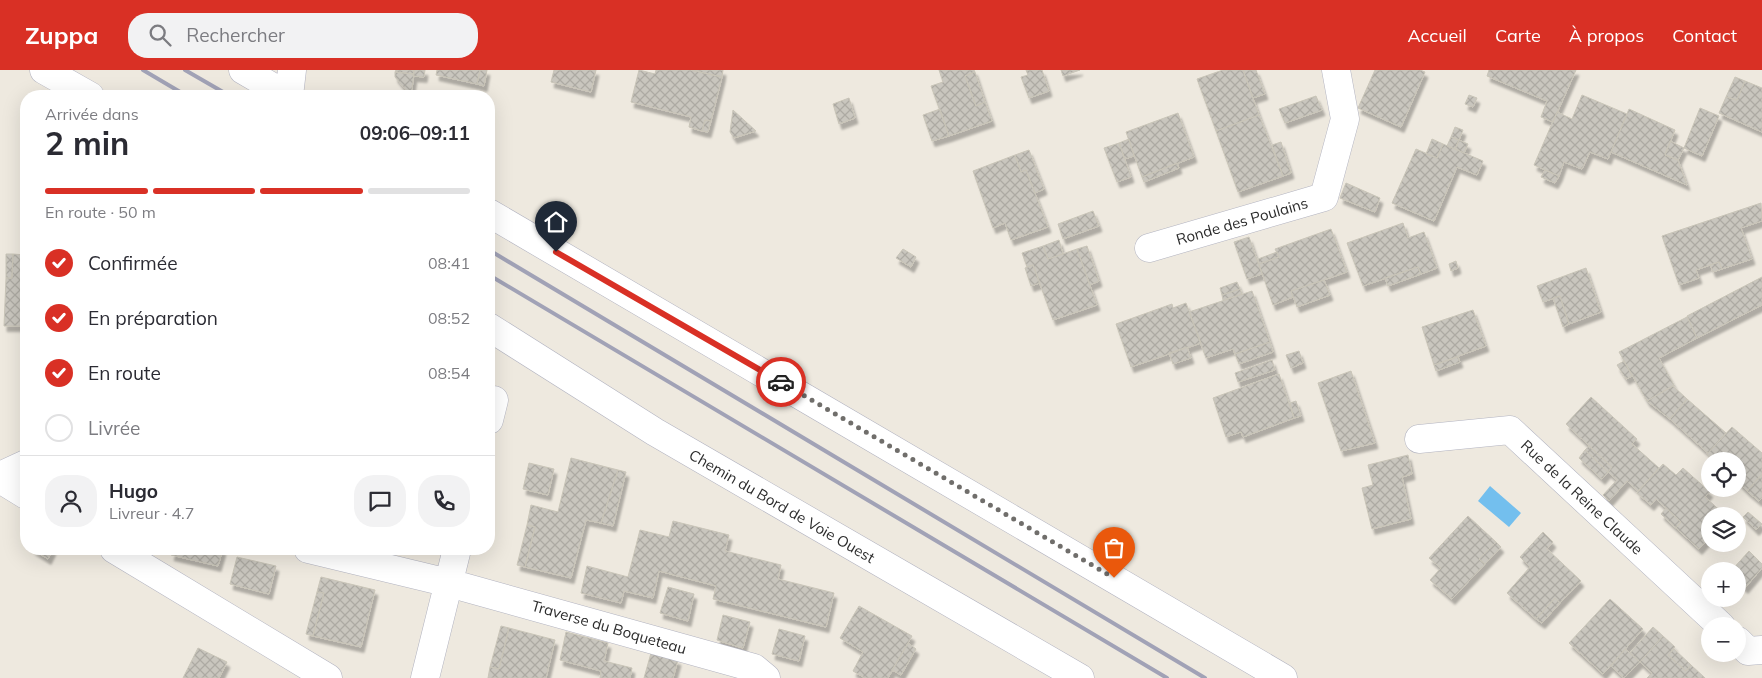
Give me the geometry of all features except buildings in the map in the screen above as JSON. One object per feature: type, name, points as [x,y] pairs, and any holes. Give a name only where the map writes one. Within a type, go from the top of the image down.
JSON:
[{"type":"street","points":[[44,70],[79,90]]},
{"type":"street","points":[[243,70],[278,90]]},
{"type":"street","points":[[290,90],[292,70]]},
{"type":"street","name":"Ronde des Poulains","points":[[1149,248],[1324,197],[1345,119],[1336,70]]},
{"type":"street","points":[[495,217],[1283,678]]},
{"type":"street","name":"Chemin du Bord de Voie Ouest","points":[[495,331],[654,432],[1080,678]]},
{"type":"street","name":"Rue de la Reine Claude","points":[[1419,439],[1510,430],[1711,617]]},
{"type":"street","points":[[20,467],[0,478],[20,491]]},
{"type":"street","points":[[124,555],[328,678]]},
{"type":"street","name":"Traverse du Boqueteau","points":[[334,555],[449,583],[754,668],[766,678]]},
{"type":"street","points":[[425,678],[456,555]]},
{"type":"street","points":[[1746,650],[1748,652],[1762,650]]},
{"type":"water","points":[[1490,486],[1521,513],[1509,527],[1478,501]]},
{"type":"railway","points":[[143,70],[177,90]]},
{"type":"railway","points":[[185,70],[220,90]]},
{"type":"railway","points":[[495,254],[1205,678]]},
{"type":"railway","points":[[495,279],[1167,678]]},
{"type":"way so far","points":[[781,382],[1114,578]]},
{"type":"route","points":[[556,252],[781,382]]}]
